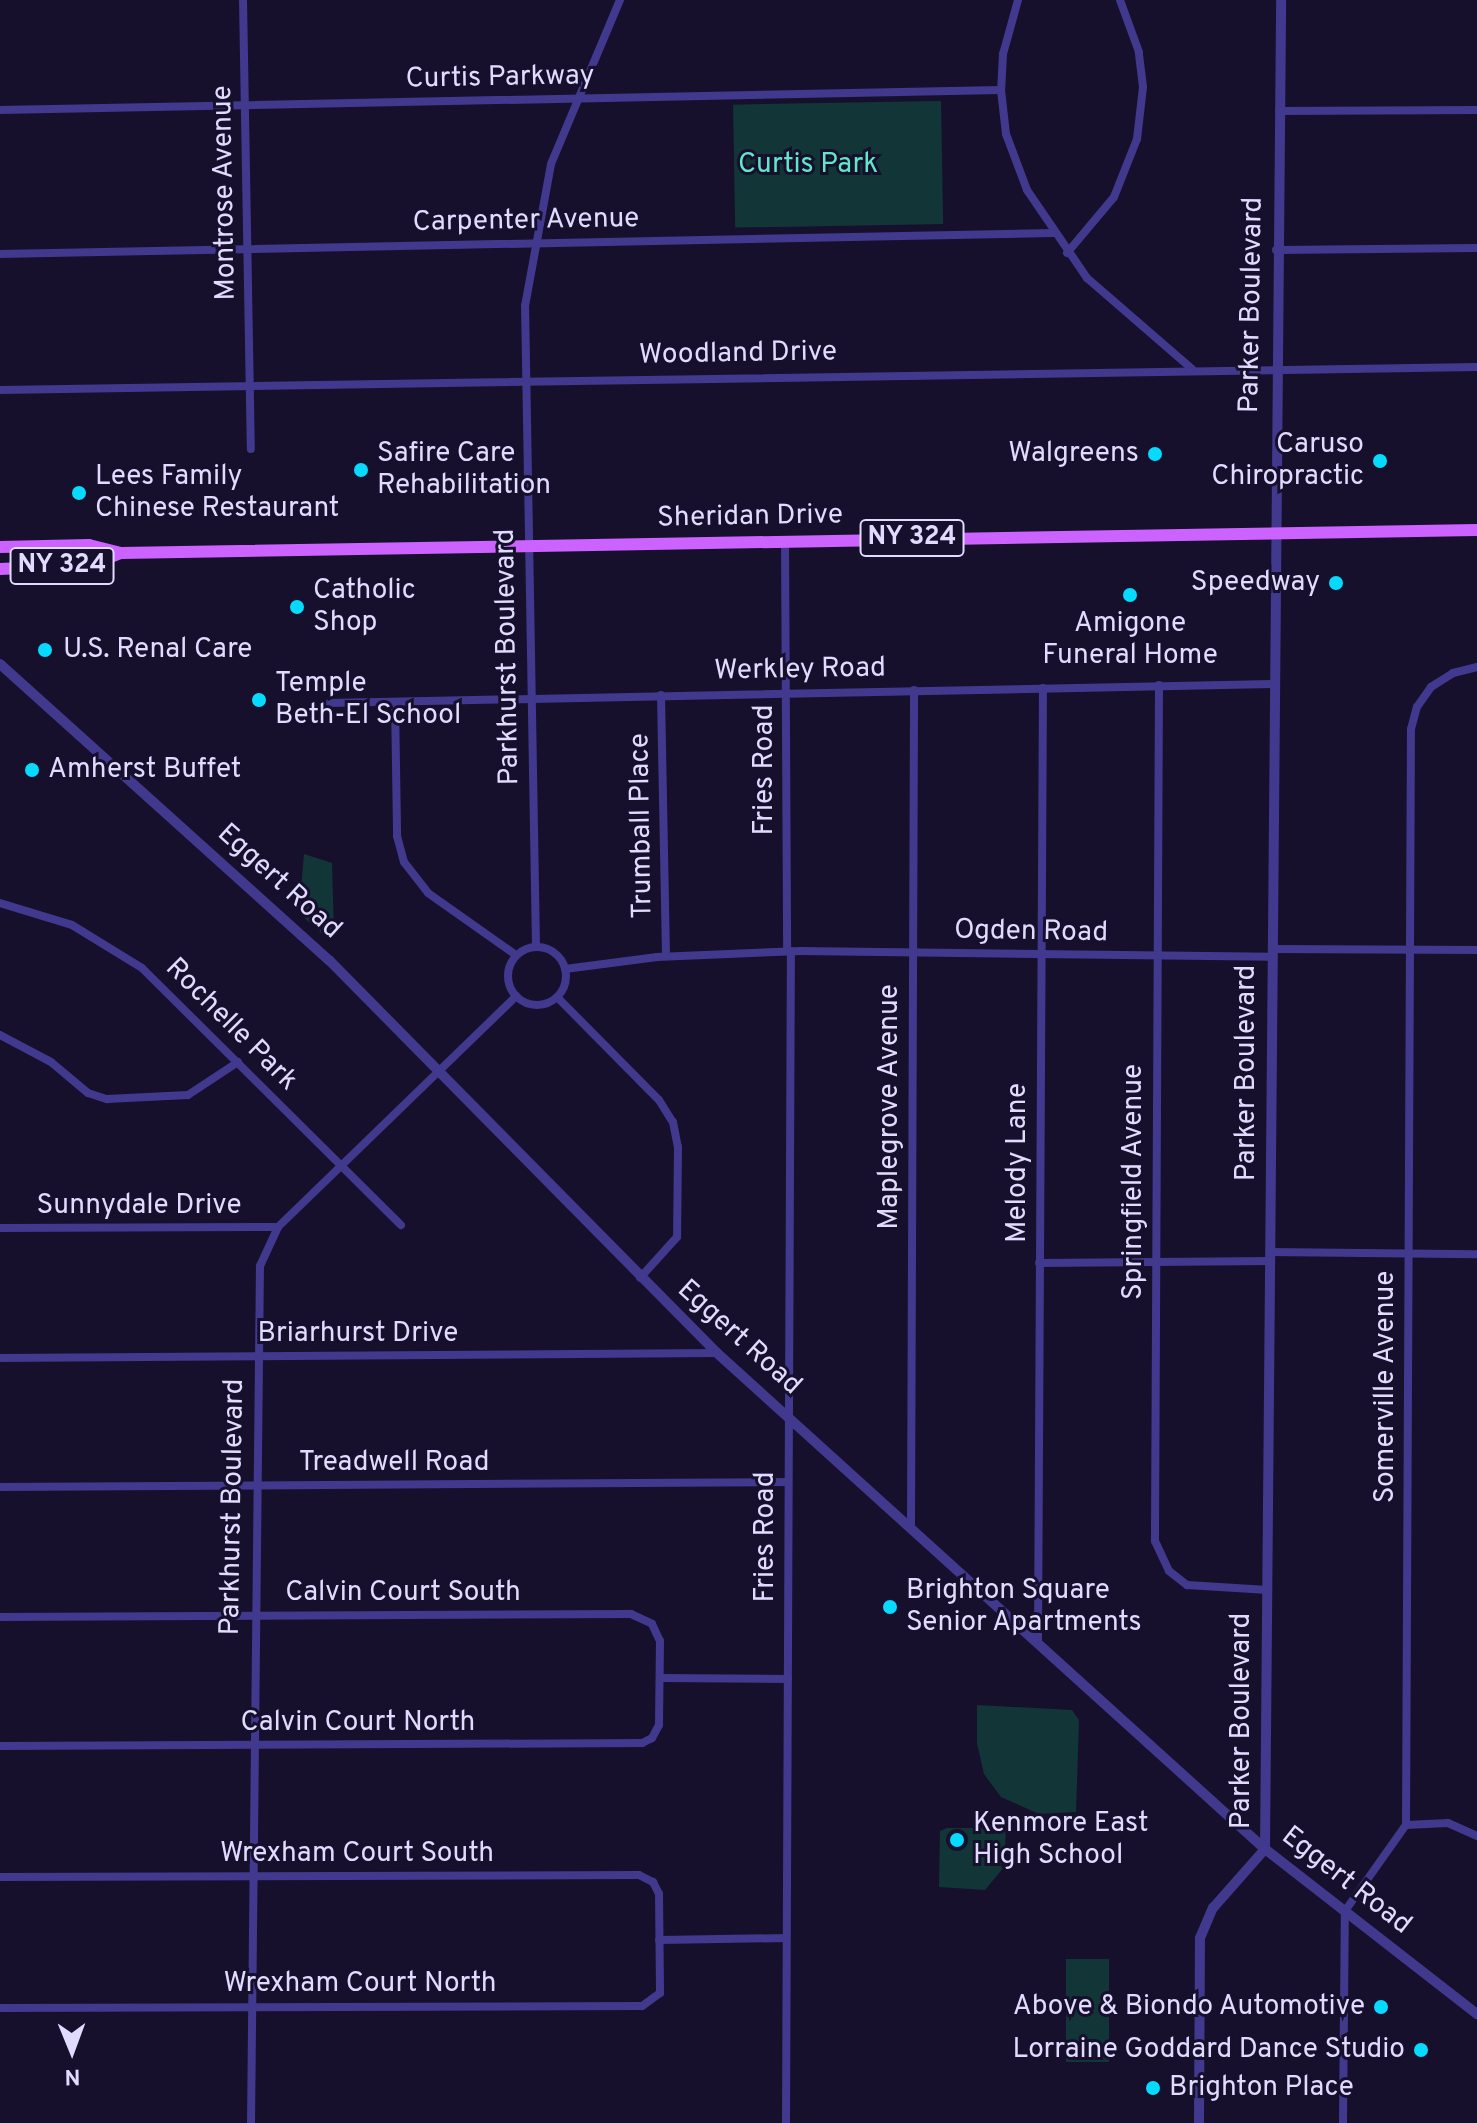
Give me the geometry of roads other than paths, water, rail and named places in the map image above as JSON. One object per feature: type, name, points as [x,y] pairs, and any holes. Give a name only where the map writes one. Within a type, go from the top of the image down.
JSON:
[{"type":"main road","name":"Sheridan Drive","points":[[0,547],[89,545],[121,553],[1273,531],[1477,530]]},
{"type":"main road","name":"Sheridan Drive","points":[[0,569],[91,565],[121,553]]},
{"type":"street","name":"Montrose Avenue","points":[[243,0],[251,449]]},
{"type":"street","name":"Parkhurst Boulevard","points":[[536,946],[524,379],[533,243],[551,164],[575,99],[620,0]]},
{"type":"street","points":[[1018,0],[1007,34],[1001,90],[1012,156],[1067,253],[1119,311],[1192,369]]},
{"type":"street","points":[[1067,253],[1114,197],[1137,139],[1140,63],[1120,0]]},
{"type":"street","name":"Parker Boulevard","points":[[1199,2123],[1200,1938],[1213,1908],[1265,1849],[1274,367],[1281,0]]},
{"type":"street","name":"Curtis Parkway","points":[[0,110],[1001,90]]},
{"type":"street","points":[[1279,111],[1477,110]]},
{"type":"street","name":"Carpenter Avenue","points":[[0,254],[1053,233]]},
{"type":"street","points":[[1276,250],[1477,248]]},
{"type":"street","name":"Woodland Drive","points":[[0,390],[1274,367],[1477,367]]},
{"type":"street","name":"Fries Road","points":[[785,540],[789,951],[786,2123]]},
{"type":"street","name":"Eggert Road","points":[[0,664],[329,960],[717,1353],[911,1525],[1265,1849],[1477,2014]]},
{"type":"street","name":"Somerville Avenue","points":[[1406,1825],[1412,717],[1423,697],[1442,679],[1477,667]]},
{"type":"street","name":"Werkley Road","points":[[329,703],[1273,684]]},
{"type":"street","name":"Springfield Avenue","points":[[1159,685],[1158,1552],[1169,1571],[1197,1588],[1268,1590]]},
{"type":"street","name":"Melody Lane","points":[[1038,1640],[1043,688]]},
{"type":"street","name":"Maplegrove Avenue","points":[[911,1525],[914,690]]},
{"type":"street","name":"Trumball Place","points":[[661,695],[666,956]]},
{"type":"street","points":[[395,702],[397,836],[404,862],[428,893],[516,955]]},
{"type":"street","name":"Rochelle Park","points":[[0,903],[52,917],[113,948],[164,988],[401,1225]]},
{"type":"street","points":[[536,946],[551,950],[565,969],[565,984],[557,997],[533,1005],[516,996],[508,979],[516,955],[536,946]]},
{"type":"street","name":"Ogden Road","points":[[565,969],[666,956],[789,951],[1157,955],[1477,950]]},
{"type":"street","name":"Parkhurst Boulevard","points":[[251,2123],[260,1266],[278,1227],[516,996]]},
{"type":"street","points":[[557,997],[659,1100],[673,1122],[678,1147],[677,1237],[640,1278]]},
{"type":"street","points":[[0,1035],[51,1062],[88,1093],[107,1099],[188,1095],[238,1062]]},
{"type":"street","name":"Sunnydale Drive","points":[[0,1228],[278,1227]]},
{"type":"street","points":[[1039,1263],[1477,1254]]},
{"type":"street","name":"Briarhurst Drive","points":[[0,1358],[717,1353]]},
{"type":"street","name":"Treadwell Road","points":[[0,1487],[788,1482]]},
{"type":"street","name":"Calvin Court South","points":[[0,1617],[631,1614],[657,1632],[660,1678]]},
{"type":"street","points":[[660,1678],[788,1679]]},
{"type":"street","name":"Calvin Court North","points":[[0,1746],[642,1743],[659,1725],[660,1678]]},
{"type":"street","points":[[1343,2123],[1345,1911],[1406,1825],[1448,1823],[1477,1836]]},
{"type":"street","name":"Wrexham Court South","points":[[0,1877],[639,1875],[653,1882],[659,1894],[659,1940]]},
{"type":"street","points":[[659,1940],[786,1938]]},
{"type":"street","name":"Wrexham Court North","points":[[0,2008],[651,2005],[660,1993],[659,1940]]},
{"type":"place","name":"Walgreens","points":[[1155,454]]},
{"type":"place","name":"Caruso Chiropractic","points":[[1380,461]]},
{"type":"place","name":"Safire Care Rehabilitation","points":[[361,470]]},
{"type":"place","name":"Lees Family Chinese Restaurant","points":[[79,493]]},
{"type":"place","name":"Speedway","points":[[1336,583]]},
{"type":"place","name":"Amigone Funeral Home","points":[[1130,595]]},
{"type":"place","name":"Catholic Shop","points":[[297,607]]},
{"type":"place","name":"U.S. Renal Care","points":[[45,650]]},
{"type":"place","name":"Temple Beth-El School","points":[[259,700]]},
{"type":"place","name":"Amherst Buffet","points":[[32,770]]},
{"type":"place","name":"Brighton Square Senior Apartments","points":[[890,1607]]},
{"type":"place","name":"Kenmore East High School","points":[[957,1840]]},
{"type":"place","name":"Above & Biondo Automotive","points":[[1381,2007]]},
{"type":"place","name":"Lorraine Goddard Dance Studio","points":[[1421,2050]]},
{"type":"place","name":"Brighton Place","points":[[1153,2088]]},
{"type":"park label","name":"Curtis Park","points":[[808,165]]}]
